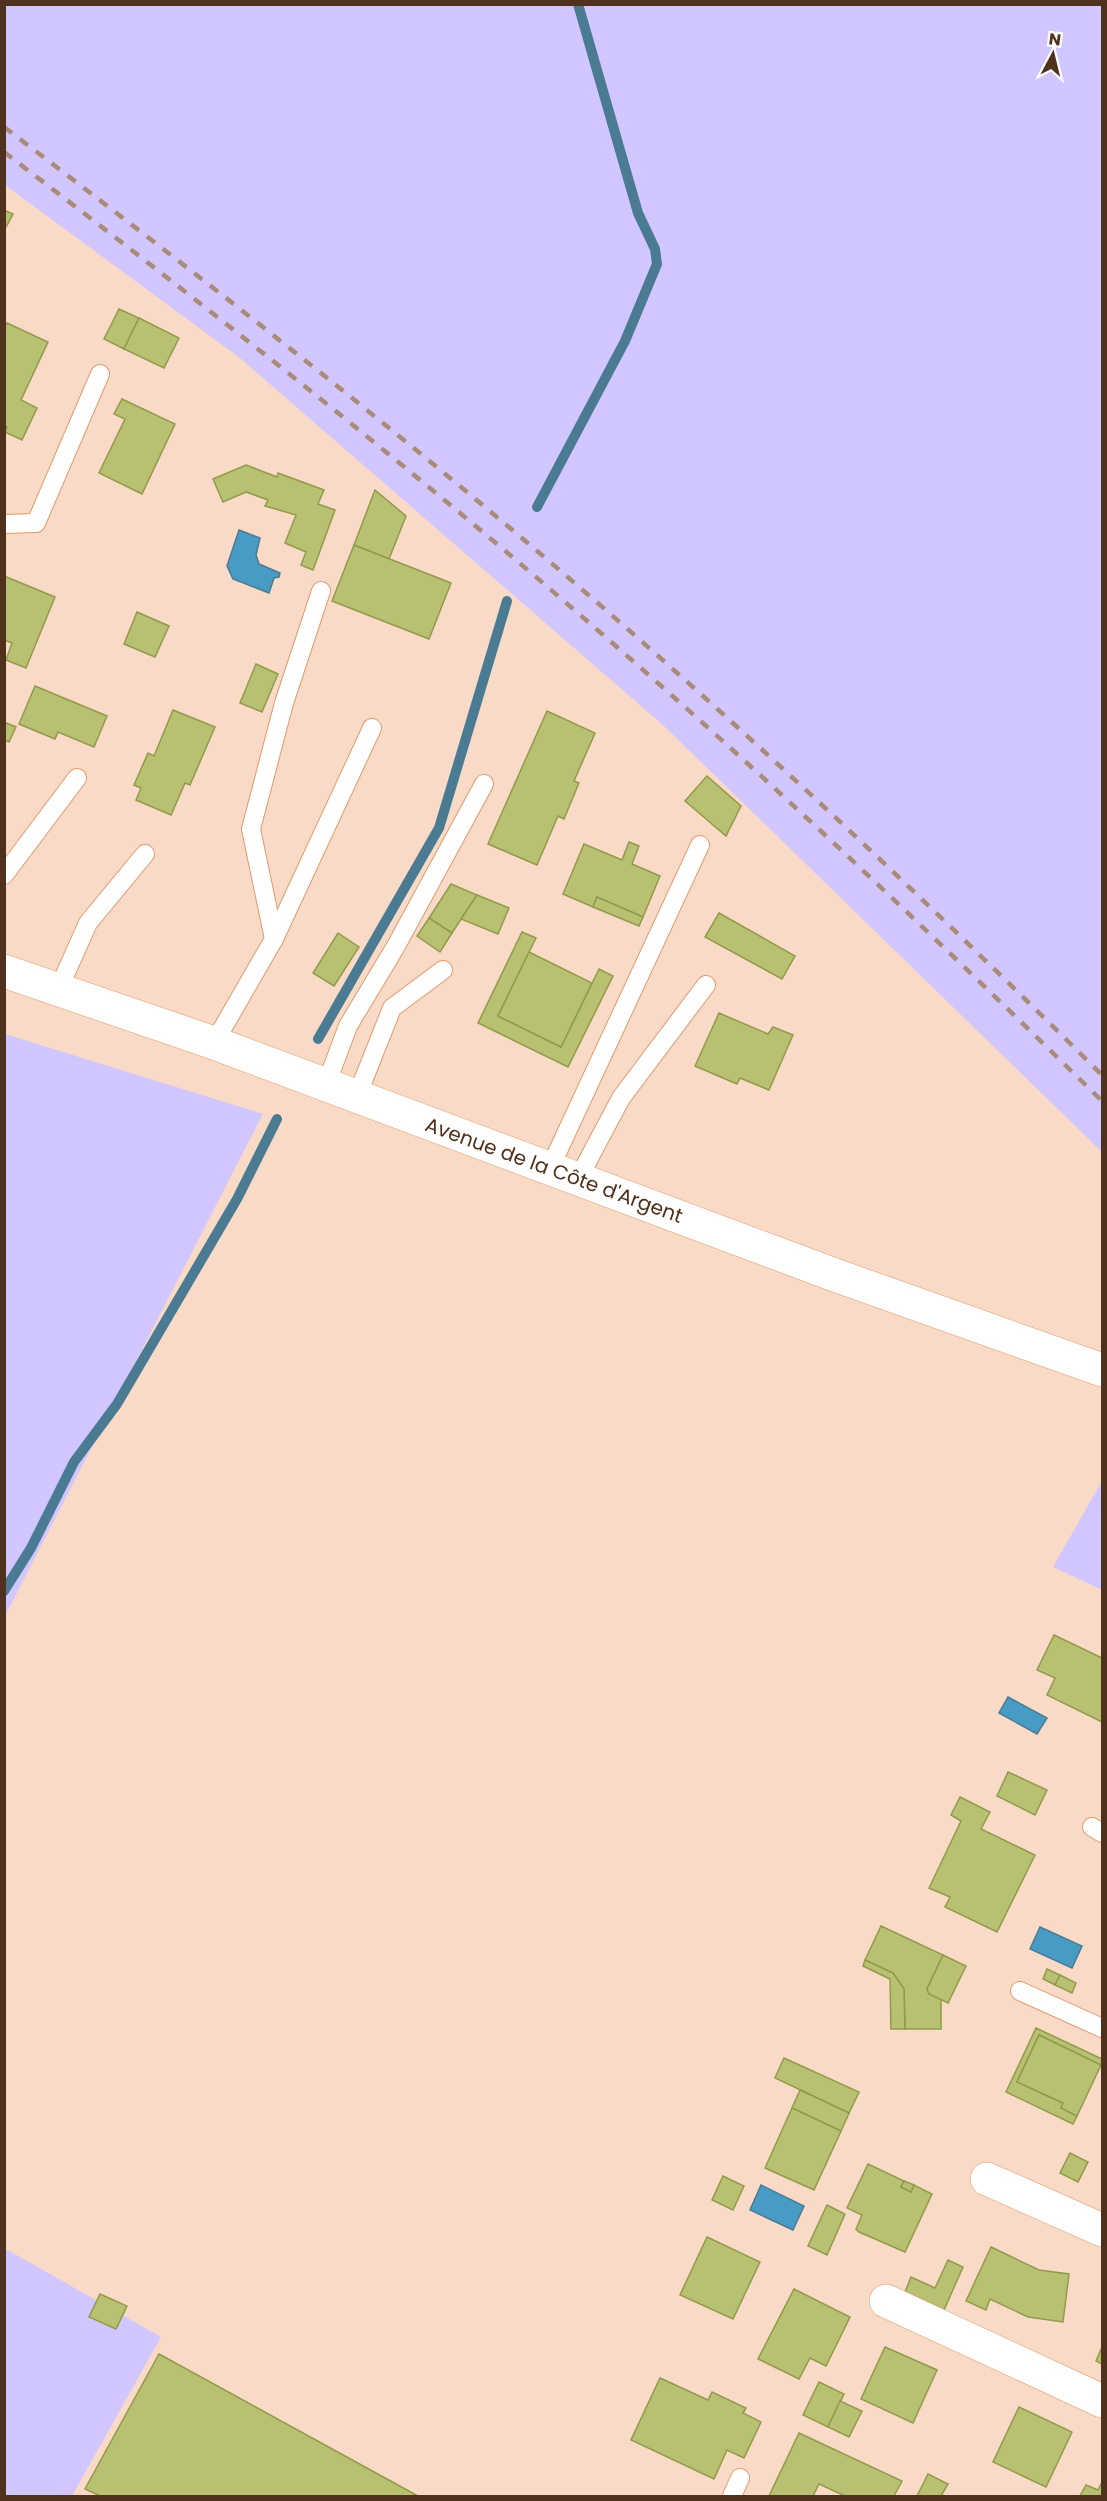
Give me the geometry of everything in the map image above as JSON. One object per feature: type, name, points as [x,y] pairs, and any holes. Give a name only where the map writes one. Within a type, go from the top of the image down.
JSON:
[{"type":"main road","name":"Avenue de la Côte d'Argent","points":[[4,971],[214,1043],[832,1274],[1102,1370]]},
{"type":"main road","points":[[987,2179],[1102,2230]]},
{"type":"main road","points":[[886,2301],[1102,2401]]},
{"type":"lane","points":[[4,524],[36,523],[100,374]]},
{"type":"lane","points":[[274,939],[251,829],[284,703],[321,591]]},
{"type":"lane","points":[[214,1043],[274,939],[372,728]]},
{"type":"lane","points":[[4,875],[77,778]]},
{"type":"lane","points":[[326,1085],[348,1026],[396,946],[484,784]]},
{"type":"lane","points":[[564,1173],[700,845]]},
{"type":"lane","points":[[59,988],[87,923],[145,854]]},
{"type":"lane","points":[[357,1096],[392,1008],[443,970]]},
{"type":"lane","points":[[564,1173],[706,985]]},
{"type":"lane","points":[[1020,1991],[1102,2028]]},
{"type":"lane","points":[[732,2496],[740,2478]]},
{"type":"shaded area","points":[[4,5],[1102,5],[1102,1152],[664,726],[240,358],[5,185]]},
{"type":"shaded area","points":[[4,1034],[263,1114],[5,1616]]},
{"type":"shaded area","points":[[1102,1481],[1102,1590],[1053,1567]]},
{"type":"shaded area","points":[[4,2248],[161,2337],[72,2496],[5,2496]]},
{"type":"water","points":[[239,530],[260,538],[256,555],[259,564],[280,573],[279,577],[274,578],[269,593],[233,579],[227,566]]},
{"type":"water","points":[[1008,1697],[1047,1718],[1037,1734],[999,1713]]},
{"type":"water","points":[[1040,1927],[1082,1946],[1072,1968],[1030,1949]]},
{"type":"water","points":[[761,2185],[804,2206],[793,2230],[750,2210]]},
{"type":"building","points":[[4,210],[13,214],[4,231]]},
{"type":"building","points":[[119,309],[139,318],[124,349],[104,339]]},
{"type":"building","points":[[139,318],[179,338],[164,368],[124,349]]},
{"type":"building","points":[[7,323],[48,342],[21,400],[37,408],[22,440],[5,432],[7,427],[4,426],[4,328]]},
{"type":"building","points":[[122,399],[175,424],[142,494],[99,473],[125,419],[114,414]]},
{"type":"building","points":[[246,465],[277,477],[278,473],[324,490],[318,504],[335,510],[313,570],[301,565],[306,552],[285,543],[296,515],[265,506],[268,500],[246,492],[223,502],[213,479]]},
{"type":"building","points":[[375,490],[406,516],[389,559],[354,545]]},
{"type":"building","points":[[354,545],[451,583],[429,639],[332,601]]},
{"type":"building","points":[[4,576],[55,597],[26,668],[6,660],[12,643],[4,640]]},
{"type":"building","points":[[137,612],[169,626],[155,657],[124,644]]},
{"type":"building","points":[[256,664],[278,674],[262,712],[240,703]]},
{"type":"building","points":[[35,686],[107,716],[94,747],[58,732],[55,739],[19,724]]},
{"type":"building","points":[[173,710],[215,727],[190,785],[185,783],[171,815],[136,800],[141,788],[134,785],[148,753],[154,756]]},
{"type":"building","points":[[547,711],[595,733],[574,781],[579,783],[564,819],[558,816],[537,865],[488,844]]},
{"type":"building","points":[[4,722],[16,727],[9,742],[4,740]]},
{"type":"building","points":[[707,776],[741,806],[726,836],[685,801]]},
{"type":"building","points":[[629,842],[639,846],[632,864],[660,876],[643,917],[597,897],[593,907],[563,894],[584,844],[622,860]]},
{"type":"building","points":[[451,884],[477,895],[452,933],[429,918]]},
{"type":"building","points":[[477,895],[509,908],[498,934],[461,919]]},
{"type":"building","points":[[597,897],[643,917],[639,926],[593,907]]},
{"type":"building","points":[[719,913],[795,956],[782,979],[705,937]]},
{"type":"building","points":[[429,918],[452,933],[440,952],[417,936]]},
{"type":"building","points":[[522,932],[536,938],[498,1016],[561,1047],[599,969],[613,976],[568,1067],[478,1023]]},
{"type":"building","points":[[338,933],[359,947],[334,986],[313,973]]},
{"type":"building","points":[[529,952],[592,983],[561,1047],[498,1016]]},
{"type":"building","points":[[719,1013],[768,1034],[773,1027],[793,1035],[769,1090],[740,1078],[737,1084],[695,1066]]},
{"type":"building","points":[[1054,1635],[1102,1658],[1102,1722],[1047,1695],[1055,1678],[1037,1670]]},
{"type":"building","points":[[1008,1772],[1047,1790],[1035,1815],[997,1796]]},
{"type":"building","points":[[960,1797],[990,1812],[981,1829],[1035,1855],[997,1932],[945,1907],[950,1897],[929,1888],[961,1821],[951,1815]]},
{"type":"building","points":[[881,1926],[943,1955],[927,1989],[929,1994],[941,1999],[941,2029],[905,2029],[904,1989],[893,1973],[865,1960]]},
{"type":"building","points":[[943,1955],[966,1966],[948,2003],[929,1994],[927,1989]]},
{"type":"building","points":[[865,1960],[893,1973],[904,1989],[905,2029],[891,2029],[890,1979],[863,1966]]},
{"type":"building","points":[[1047,1969],[1060,1975],[1055,1985],[1043,1979]]},
{"type":"building","points":[[1060,1975],[1076,1983],[1072,1993],[1055,1985]]},
{"type":"building","points":[[1036,2028],[1102,2059],[1101,2065],[1039,2035],[1017,2082],[1063,2103],[1061,2108],[1077,2116],[1073,2124],[1006,2092]]},
{"type":"building","points":[[1039,2035],[1101,2065],[1077,2116],[1061,2108],[1063,2103],[1017,2082]]},
{"type":"building","points":[[784,2058],[859,2092],[849,2113],[775,2078]]},
{"type":"building","points":[[800,2090],[849,2113],[841,2131],[792,2108]]},
{"type":"building","points":[[792,2108],[841,2131],[814,2190],[765,2168]]},
{"type":"building","points":[[1070,2153],[1088,2162],[1078,2182],[1060,2173]]},
{"type":"building","points":[[868,2164],[904,2181],[901,2187],[911,2192],[914,2185],[932,2194],[905,2252],[859,2232],[856,2229],[862,2215],[847,2208]]},
{"type":"building","points":[[723,2176],[744,2186],[733,2210],[712,2200]]},
{"type":"building","points":[[904,2181],[914,2185],[911,2192],[901,2187]]},
{"type":"building","points":[[827,2205],[845,2214],[827,2255],[808,2246]]},
{"type":"building","points":[[707,2237],[760,2262],[733,2319],[680,2295]]},
{"type":"building","points":[[991,2247],[1039,2270],[1069,2274],[1063,2322],[1028,2317],[990,2299],[986,2310],[966,2301]]},
{"type":"building","points":[[948,2260],[963,2267],[944,2310],[905,2292],[911,2277],[935,2288]]},
{"type":"building","points":[[794,2289],[850,2317],[826,2366],[810,2358],[799,2379],[758,2359]]},
{"type":"building","points":[[100,2294],[127,2306],[116,2329],[89,2317]]},
{"type":"building","points":[[885,2347],[937,2370],[913,2423],[861,2399]]},
{"type":"building","points":[[1102,2347],[1102,2364],[1096,2361]]},
{"type":"building","points":[[159,2354],[418,2496],[100,2496],[85,2489]]},
{"type":"building","points":[[660,2378],[708,2400],[712,2392],[746,2408],[743,2413],[761,2422],[744,2458],[727,2450],[714,2479],[631,2440]]},
{"type":"building","points":[[819,2382],[844,2394],[828,2427],[803,2415]]},
{"type":"building","points":[[840,2401],[862,2411],[849,2437],[828,2427]]},
{"type":"building","points":[[1019,2407],[1072,2432],[1046,2487],[993,2462]]},
{"type":"building","points":[[799,2433],[902,2481],[894,2496],[845,2496],[819,2484],[813,2496],[769,2496]]},
{"type":"building","points":[[928,2474],[948,2484],[941,2496],[917,2496]]},
{"type":"building","points":[[1102,2482],[1102,2496],[1080,2496],[1086,2485],[1098,2490]]},
{"type":"waterway","points":[[537,507],[625,341],[657,264],[655,249],[638,213],[578,4]]},
{"type":"waterway","points":[[318,1039],[439,828],[507,601]]},
{"type":"waterway","points":[[4,1591],[31,1548],[74,1462],[117,1404],[237,1199],[277,1119]]},
{"type":"railway","points":[[4,127],[327,378],[563,573],[817,800],[1102,1075]]},
{"type":"railway","points":[[4,152],[324,401],[557,595],[694,715],[812,823],[1102,1101]]}]
